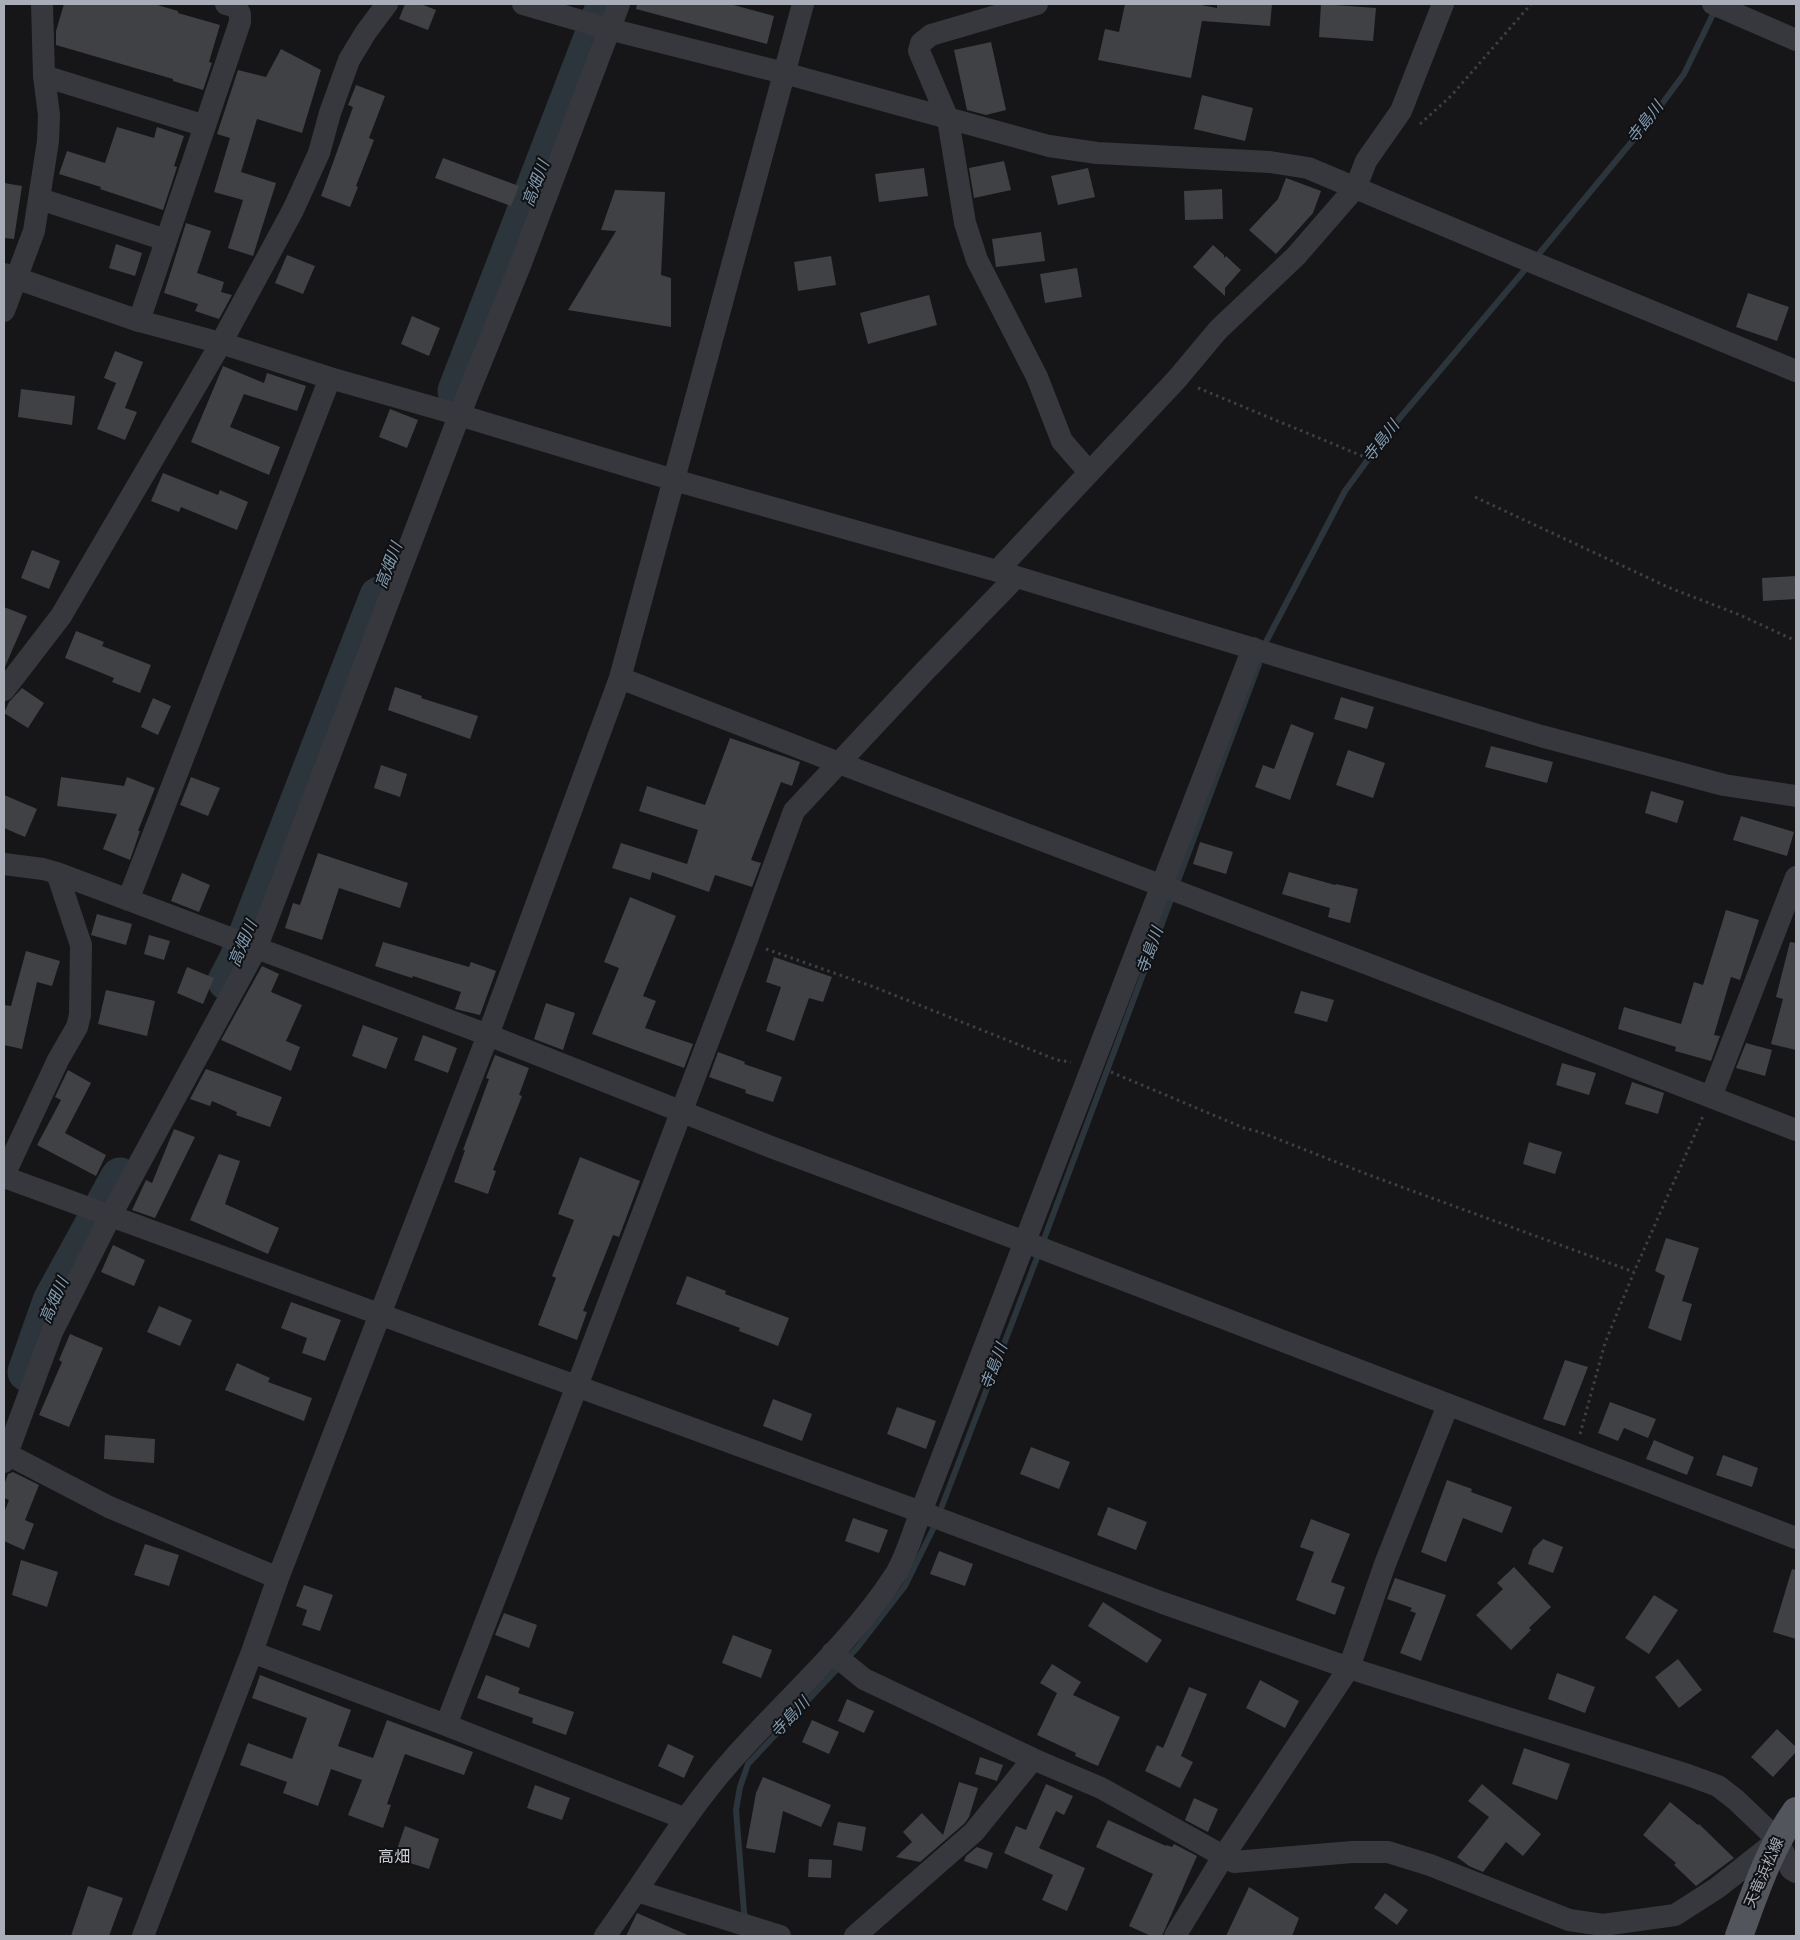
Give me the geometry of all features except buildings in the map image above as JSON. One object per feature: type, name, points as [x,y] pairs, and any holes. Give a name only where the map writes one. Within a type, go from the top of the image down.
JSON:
[{"type":"main road","name":"天竜浜松線","points":[[1739,1936],[1759,1880],[1778,1840],[1796,1811]]},
{"type":"street","points":[[4,311],[10,276],[34,231],[48,140],[49,115],[44,76],[42,4]]},
{"type":"street","points":[[139,321],[240,22],[240,14],[236,7],[226,4]]},
{"type":"street","points":[[4,690],[61,616],[221,343],[293,210],[319,153],[330,113],[349,60],[386,4]]},
{"type":"street","points":[[522,4],[784,73],[1049,146],[1097,153],[1270,162],[1308,168],[1796,371]]},
{"type":"street","points":[[278,1578],[109,1507],[6,1449],[101,1214],[249,946],[521,262],[602,26],[619,4]]},
{"type":"street","points":[[143,1936],[252,1652],[278,1578],[488,1035],[620,678],[803,4]]},
{"type":"street","points":[[1037,4],[931,35],[921,43],[919,51],[948,119],[965,223],[977,260],[1037,377],[1062,441],[1089,472]]},
{"type":"street","points":[[446,1724],[577,1386],[794,811],[923,673],[1089,472],[1177,379],[1218,330],[1296,256],[1356,187],[1366,160],[1401,111],[1443,4]]},
{"type":"street","points":[[1718,6],[1796,40]]},
{"type":"street","points":[[44,76],[205,126]]},
{"type":"street","points":[[40,199],[166,240]]},
{"type":"street","points":[[10,276],[139,321],[221,343],[330,378],[674,480],[1006,574],[1551,738],[1724,785],[1796,796]]},
{"type":"street","points":[[128,900],[330,378]]},
{"type":"street","points":[[605,1936],[638,1891],[686,1819],[731,1761],[839,1659],[896,1573],[1025,1242],[1101,1069],[1170,889],[1254,648]]},
{"type":"street","points":[[620,678],[839,764],[949,804],[1796,1130]]},
{"type":"street","points":[[4,864],[58,873],[488,1035],[772,1147],[1796,1538]]},
{"type":"street","points":[[58,873],[81,945],[80,1015],[77,1027],[58,1060],[4,1176],[101,1214],[577,1386],[1163,1602],[1349,1668],[1718,1786],[1736,1800],[1778,1840],[1791,1869],[1796,1872]]},
{"type":"street","points":[[1711,1097],[1796,877]]},
{"type":"street","points":[[1175,1936],[1223,1857],[1349,1668],[1385,1564],[1448,1405]]},
{"type":"street","points":[[252,1652],[446,1724],[686,1819]]},
{"type":"street","points":[[839,1659],[864,1679],[1033,1759],[1101,1788],[1234,1862],[1352,1852],[1388,1852],[1430,1865],[1569,1920],[1603,1925],[1675,1915],[1717,1888],[1778,1840]]},
{"type":"street","points":[[855,1936],[974,1832],[1033,1759]]},
{"type":"street","points":[[638,1891],[780,1936]]},
{"type":"path","points":[[1417,127],[1451,96],[1531,4]]},
{"type":"path","points":[[1177,379],[1372,460]]},
{"type":"path","points":[[1475,497],[1670,588],[1740,615],[1796,640]]},
{"type":"path","points":[[746,942],[874,988],[1057,1060],[1101,1069],[1244,1128],[1260,1132],[1378,1178],[1634,1272]]},
{"type":"path","points":[[1575,1454],[1605,1344],[1634,1272],[1711,1097]]},
{"type":"waterway","name":"高畑川","points":[[457,391],[606,4]]},
{"type":"waterway","name":"寺島川","points":[[1538,255],[1653,116],[1684,74],[1715,10]]},
{"type":"waterway","name":"寺島川","points":[[1267,640],[1345,491],[1388,432],[1528,266]]},
{"type":"waterway","name":"高畑川","points":[[227,981],[238,960],[379,596]]},
{"type":"waterway","name":"寺島川","points":[[1044,1239],[1259,664]]},
{"type":"waterway","name":"高畑川","points":[[27,1372],[52,1301],[120,1177]]},
{"type":"waterway","name":"寺島川","points":[[942,1506],[1038,1255]]},
{"type":"waterway","name":"寺島川","points":[[746,1920],[736,1810],[740,1787],[748,1764],[857,1648],[905,1586],[933,1529]]},
{"type":"district","name":"高畑","points":[[394,1858]]}]
